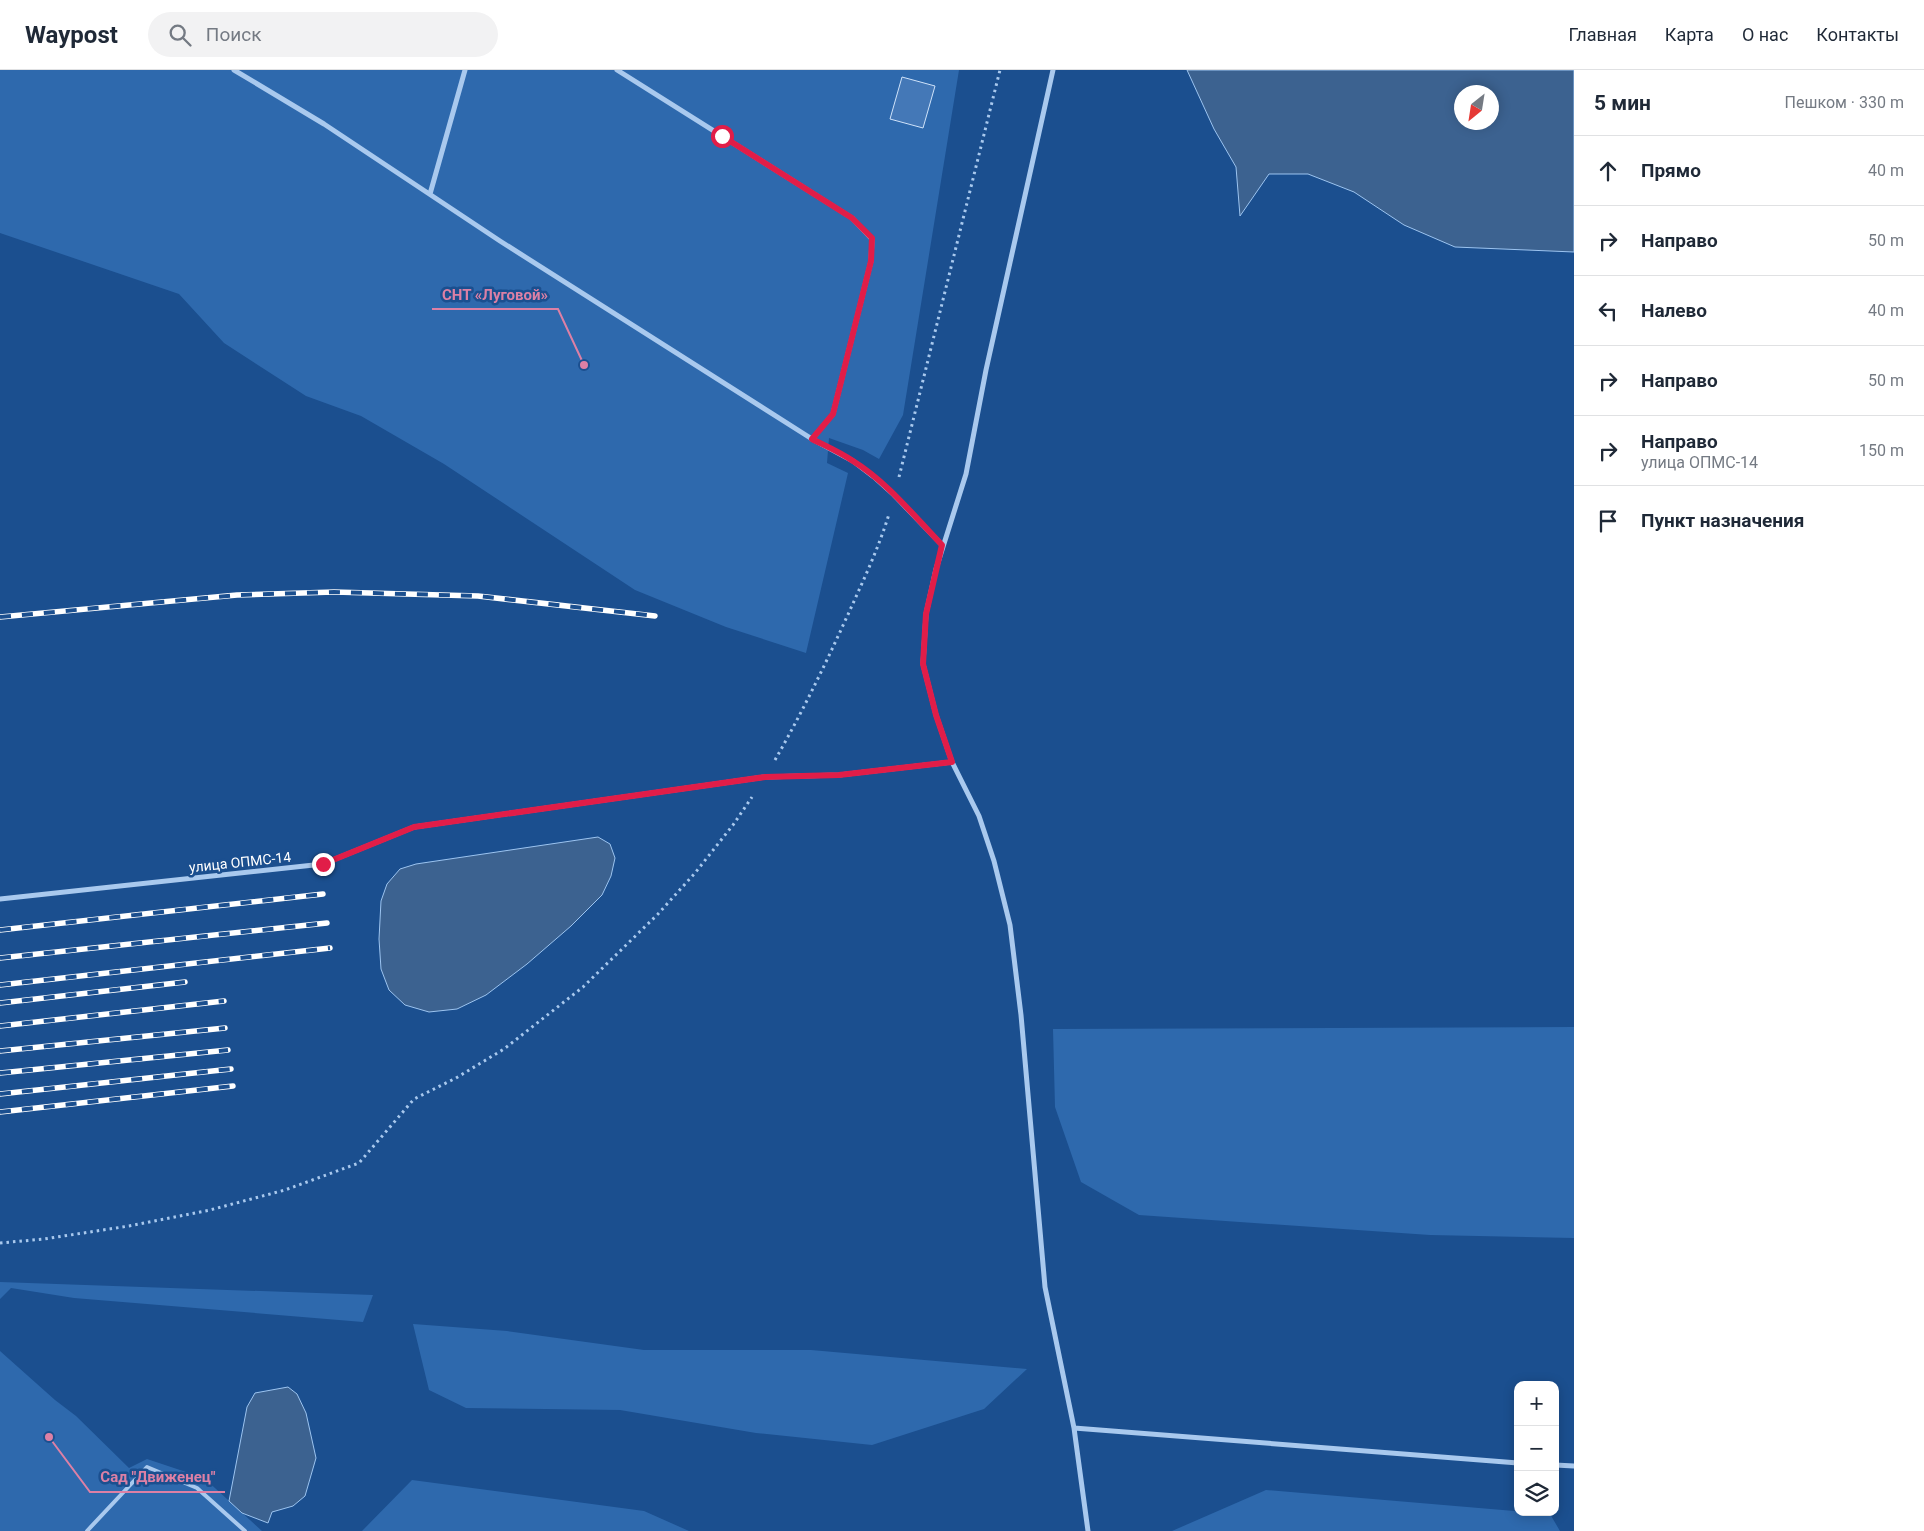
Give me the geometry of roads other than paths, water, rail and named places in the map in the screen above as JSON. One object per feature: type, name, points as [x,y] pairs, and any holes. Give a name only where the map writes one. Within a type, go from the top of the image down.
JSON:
[{"type":"street","points":[[234,70],[324,124],[509,247],[812,439],[853,461],[894,494],[942,545]]},
{"type":"street","points":[[430,194],[465,70]]},
{"type":"street","points":[[617,70],[852,218],[872,238],[871,261],[833,414],[812,439]]},
{"type":"street","points":[[1053,70],[986,370],[966,474],[942,545],[926,614],[923,664],[936,715],[952,762],[979,816],[994,861],[1010,925],[1021,1015],[1046,1287],[1074,1428],[1088,1531]]},
{"type":"street","name":"улица ОПМС-14","points":[[0,899],[323,864],[414,827],[765,777],[839,775],[952,762]]},
{"type":"street","points":[[1074,1428],[1514,1464]]},
{"type":"street","points":[[1559,1465],[1574,1466]]},
{"type":"lane","points":[[87,1531],[147,1467],[197,1488],[245,1531]]},
{"type":"railway","points":[[0,617],[237,595],[334,592],[478,596],[655,616]]},
{"type":"railway","points":[[0,930],[323,894]]},
{"type":"railway","points":[[0,958],[327,923]]},
{"type":"railway","points":[[0,985],[330,948]]},
{"type":"railway","points":[[0,1003],[185,982]]},
{"type":"railway","points":[[0,1026],[224,1001]]},
{"type":"railway","points":[[0,1051],[225,1028]]},
{"type":"railway","points":[[0,1073],[228,1050]]},
{"type":"railway","points":[[0,1094],[231,1069]]},
{"type":"railway","points":[[0,1112],[233,1086]]},
{"type":"place","name":"СНТ «Луговой»","points":[[584,365]]},
{"type":"place","name":"Сад \"Движенец\"","points":[[49,1437]]}]
